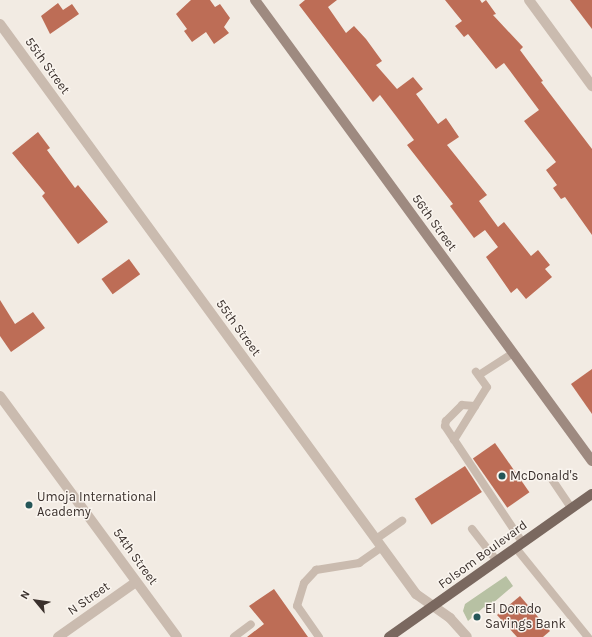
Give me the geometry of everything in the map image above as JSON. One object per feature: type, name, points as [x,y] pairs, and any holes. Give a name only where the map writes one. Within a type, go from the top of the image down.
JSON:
[{"type":"main road","name":"Folsom Boulevard","points":[[389,637],[496,560],[592,494]]},
{"type":"street","name":"56th Street","points":[[255,0],[592,461]]},
{"type":"street","points":[[529,0],[592,86]]},
{"type":"street","name":"55th Street","points":[[0,24],[416,594],[450,618],[467,637]]},
{"type":"street","name":"54th Street","points":[[0,396],[177,637]]},
{"type":"street","name":"N Street","points":[[58,637],[136,582]]},
{"type":"lane","points":[[454,440],[487,387],[478,373],[513,353]]},
{"type":"lane","points":[[475,406],[462,405],[446,421],[445,426],[519,545],[588,637]]},
{"type":"lane","points":[[551,478],[571,508]]},
{"type":"lane","points":[[319,637],[297,606],[304,583],[316,570],[359,563],[402,521]]},
{"type":"lane","points":[[472,529],[496,560]]},
{"type":"lane","points":[[234,637],[251,624]]},
{"type":"green space","points":[[506,576],[513,586],[486,609],[484,607],[468,621],[463,611],[465,604]]},
{"type":"building","points":[[191,0],[210,0],[215,7],[220,4],[230,18],[224,27],[229,33],[214,44],[206,32],[192,42],[184,31],[187,29],[176,14]]},
{"type":"building","points":[[305,0],[337,0],[328,7],[346,33],[354,26],[366,39],[382,61],[376,65],[397,89],[413,77],[423,89],[416,94],[438,124],[446,118],[459,137],[447,145],[487,195],[479,201],[498,227],[504,222],[531,256],[538,250],[550,265],[545,269],[552,277],[526,299],[517,288],[511,293],[486,257],[498,247],[485,230],[474,238],[450,206],[453,204],[407,145],[414,140],[380,95],[373,102],[299,5]]},
{"type":"building","points":[[445,0],[480,0],[482,3],[486,0],[496,14],[493,15],[523,47],[520,50],[543,81],[541,82],[592,149],[592,235],[565,197],[561,199],[553,188],[557,185],[546,170],[556,162],[524,121],[539,110],[504,63],[496,69],[468,34],[464,37],[455,26],[462,21]]},
{"type":"building","points":[[570,0],[592,0],[592,29]]},
{"type":"building","points":[[58,3],[63,10],[72,4],[79,14],[50,34],[41,16]]},
{"type":"building","points":[[38,132],[50,148],[47,150],[75,188],[78,185],[108,222],[78,244],[42,196],[45,193],[12,153]]},
{"type":"building","points":[[129,259],[140,274],[113,294],[101,279]]},
{"type":"building","points":[[0,300],[15,324],[33,312],[45,328],[11,352],[0,336]]},
{"type":"building","points":[[592,369],[592,414],[571,384]]},
{"type":"building","points":[[495,443],[529,492],[507,508],[473,458]]},
{"type":"building","points":[[465,466],[482,492],[432,525],[415,499]]},
{"type":"building","points":[[274,589],[308,637],[247,637],[264,624],[249,606]]},
{"type":"building","points":[[520,596],[550,631],[543,637],[517,637],[497,615]]},
{"type":"place","name":"McDonald's","points":[[502,476]]},
{"type":"place","name":"Umoja International Academy","points":[[29,505]]},
{"type":"place","name":"El Dorado Savings Bank","points":[[477,617]]}]
